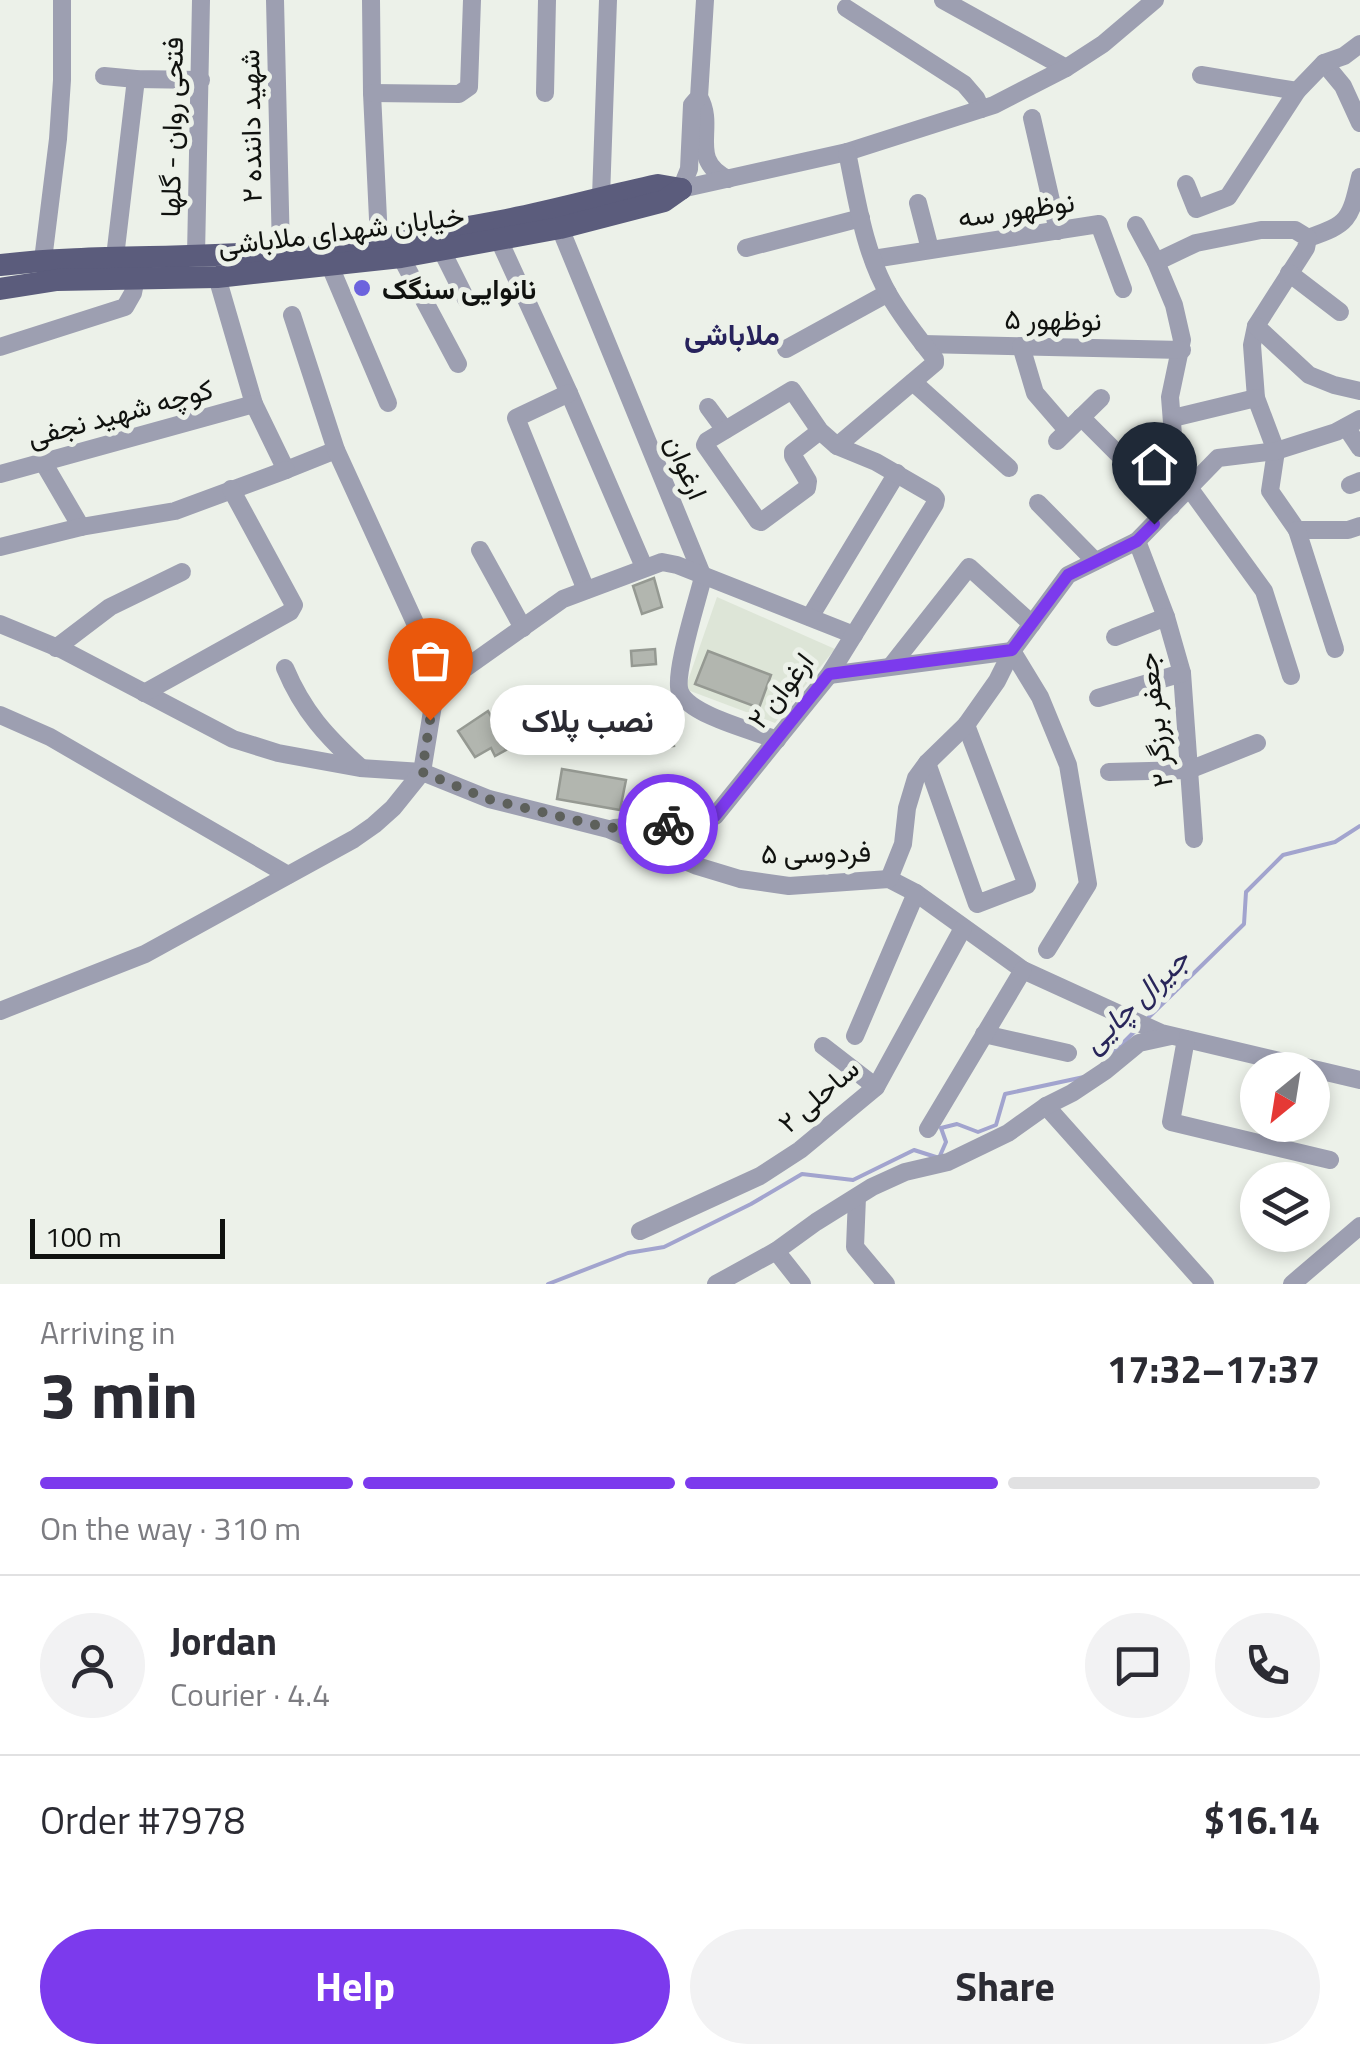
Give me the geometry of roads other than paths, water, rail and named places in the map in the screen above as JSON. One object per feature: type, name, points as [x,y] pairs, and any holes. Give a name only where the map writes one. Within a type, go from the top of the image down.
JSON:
[{"type":"main road","name":"خیابان شهدای ملاباشی","points":[[0,264],[281,251],[504,220],[658,184],[681,190]]},
{"type":"main road","name":"خیابان شهدای ملاباشی","points":[[0,289],[57,280],[217,277],[401,257],[560,228],[664,201],[681,190]]},
{"type":"street","points":[[43,260],[58,139],[62,0]]},
{"type":"street","name":"فتحی روان - گلها","points":[[196,256],[201,0]]},
{"type":"street","name":"شهید داننده ۲","points":[[275,0],[281,251]]},
{"type":"street","points":[[372,0],[379,240]]},
{"type":"street","points":[[372,93],[459,94],[469,87],[472,0]]},
{"type":"street","points":[[544,93],[546,0]]},
{"type":"street","points":[[601,197],[608,0]]},
{"type":"street","points":[[706,0],[699,96],[705,107],[706,162],[728,179]]},
{"type":"street","points":[[943,0],[1066,68]]},
{"type":"street","points":[[1126,0],[1139,14]]},
{"type":"street","name":"خیابان شهدای ملاباشی","points":[[681,190],[847,152],[1012,97],[1104,44],[1155,0]]},
{"type":"street","points":[[846,8],[964,84],[981,109]]},
{"type":"street","points":[[1186,184],[1196,209],[1228,196],[1297,90],[1324,64],[1360,44]]},
{"type":"street","points":[[1324,64],[1342,86],[1360,122]]},
{"type":"street","points":[[1201,75],[1297,90]]},
{"type":"street","points":[[104,76],[200,80]]},
{"type":"street","points":[[116,258],[136,80]]},
{"type":"street","points":[[681,190],[688,168],[692,105],[699,96]]},
{"type":"street","points":[[1032,118],[1058,230]]},
{"type":"street","points":[[837,446],[935,362],[888,293],[873,259],[847,152]]},
{"type":"street","points":[[1308,238],[1339,227],[1357,209],[1360,177]]},
{"type":"street","points":[[918,203],[930,249]]},
{"type":"street","points":[[746,248],[861,218]]},
{"type":"street","name":"نوظهور سه","points":[[873,259],[1100,224],[1122,288]]},
{"type":"street","points":[[1136,224],[1174,305],[1182,350],[1170,397],[1174,448],[1190,488],[1264,591],[1291,676]]},
{"type":"street","name":"ارغوان","points":[[560,228],[703,577]]},
{"type":"street","points":[[1156,262],[1196,243],[1262,230],[1295,230],[1308,238]]},
{"type":"street","points":[[1308,238],[1306,248],[1256,326],[1252,344],[1256,398],[1276,451],[1270,491],[1298,530],[1335,649]]},
{"type":"street","points":[[499,240],[644,568]]},
{"type":"street","points":[[441,249],[466,298]]},
{"type":"street","points":[[401,257],[458,364]]},
{"type":"street","points":[[330,266],[388,403]]},
{"type":"street","points":[[1289,273],[1340,312]]},
{"type":"street","points":[[217,277],[254,404],[286,470]]},
{"type":"street","points":[[0,347],[125,307],[136,278]]},
{"type":"street","points":[[786,349],[888,293]]},
{"type":"street","points":[[292,315],[336,450],[444,684]]},
{"type":"street","points":[[1256,326],[1309,374],[1360,391]]},
{"type":"street","name":"نوظهور ۵","points":[[923,344],[1182,350]]},
{"type":"street","points":[[1020,346],[1036,393],[1068,429],[1171,508]]},
{"type":"street","points":[[914,382],[1009,468]]},
{"type":"street","points":[[810,616],[897,473],[837,446],[820,431],[792,390],[705,445],[761,522],[807,488],[808,481],[793,452],[820,431]]},
{"type":"street","points":[[569,393],[516,418],[586,590]]},
{"type":"street","points":[[1068,429],[1101,398]]},
{"type":"street","points":[[1172,418],[1256,398]]},
{"type":"street","name":"کوچه شهید نجفی","points":[[0,474],[254,404]]},
{"type":"street","points":[[708,406],[725,430]]},
{"type":"street","points":[[889,879],[903,844],[907,808],[916,778],[966,725],[997,681],[1012,650],[1068,575],[1137,541],[1218,458],[1276,451],[1353,423],[1360,448]]},
{"type":"street","points":[[0,547],[81,527],[175,511],[336,450]]},
{"type":"street","points":[[43,462],[81,527]]},
{"type":"street","name":"ارغوان ۲","points":[[608,828],[703,822],[715,816],[777,740],[829,674],[936,499],[897,473]]},
{"type":"street","points":[[144,692],[290,612],[294,605],[231,488]]},
{"type":"street","points":[[1038,503],[1095,561]]},
{"type":"street","points":[[1298,530],[1348,530],[1360,526]]},
{"type":"street","name":"جعفر برزگر ۲","points":[[1137,541],[1182,673],[1194,839]]},
{"type":"street","points":[[480,550],[523,628]]},
{"type":"street","points":[[0,1010],[145,954],[374,825],[422,772],[435,694],[563,599],[662,562],[854,636]]},
{"type":"street","points":[[891,666],[969,567],[1032,624]]},
{"type":"street","points":[[56,648],[110,607],[182,572]]},
{"type":"street","points":[[703,577],[678,672],[678,690],[688,703],[706,713],[777,740]]},
{"type":"street","points":[[1115,637],[1166,617]]},
{"type":"street","name":"فردوسی ۵","points":[[0,624],[56,648],[234,740],[278,753],[360,768],[422,772],[488,799],[608,828],[696,866],[740,880],[789,886],[889,879],[1023,970],[1173,1036],[1360,1080]]},
{"type":"street","points":[[829,674],[1012,650]]},
{"type":"street","points":[[1012,650],[1040,697],[1068,765],[1088,884],[1048,950]]},
{"type":"street","points":[[284,668],[297,698],[330,740],[360,768]]},
{"type":"street","points":[[1098,698],[1182,673]]},
{"type":"street","points":[[0,715],[50,737],[288,875]]},
{"type":"street","points":[[927,763],[977,904],[1027,885],[966,725]]},
{"type":"street","points":[[1110,772],[1189,770],[1257,743]]},
{"type":"street","points":[[855,1036],[916,894]]},
{"type":"street","name":"ساحلی ۲","points":[[640,1231],[760,1176],[800,1150],[876,1088],[963,928]]},
{"type":"street","points":[[928,1129],[1023,970]]},
{"type":"street","points":[[984,1034],[1068,1054]]},
{"type":"street","points":[[716,1284],[776,1251],[857,1196],[905,1172],[948,1162],[1008,1134],[1046,1106],[1089,1082],[1138,1043],[1173,1036],[1171,1122],[1330,1160]]},
{"type":"street","points":[[822,1046],[876,1088]]},
{"type":"street","points":[[1046,1106],[1205,1284]]},
{"type":"street","points":[[857,1196],[855,1246],[886,1284]]},
{"type":"street","points":[[1292,1284],[1360,1226]]},
{"type":"street","points":[[776,1251],[802,1284]]},
{"type":"waterway","name":"جیرال چایی","points":[[1146,1020],[1244,924],[1246,892],[1283,855],[1335,842],[1360,826]]},
{"type":"waterway","name":"جیرال چایی","points":[[1107,1059],[1135,1031]]},
{"type":"waterway","name":"جیرال چایی","points":[[548,1284],[628,1253],[664,1247],[802,1174],[853,1180],[914,1150],[939,1158],[946,1142],[941,1128],[957,1124],[978,1132],[996,1125],[1005,1094],[1084,1077]]},
{"type":"place","name":"نانوایی سنگک","points":[[362,288]]},
{"type":"place","name":"نصب پلاک","points":[[430,720]]},
{"type":"district","name":"ملاباشی","points":[[732,334]]}]
